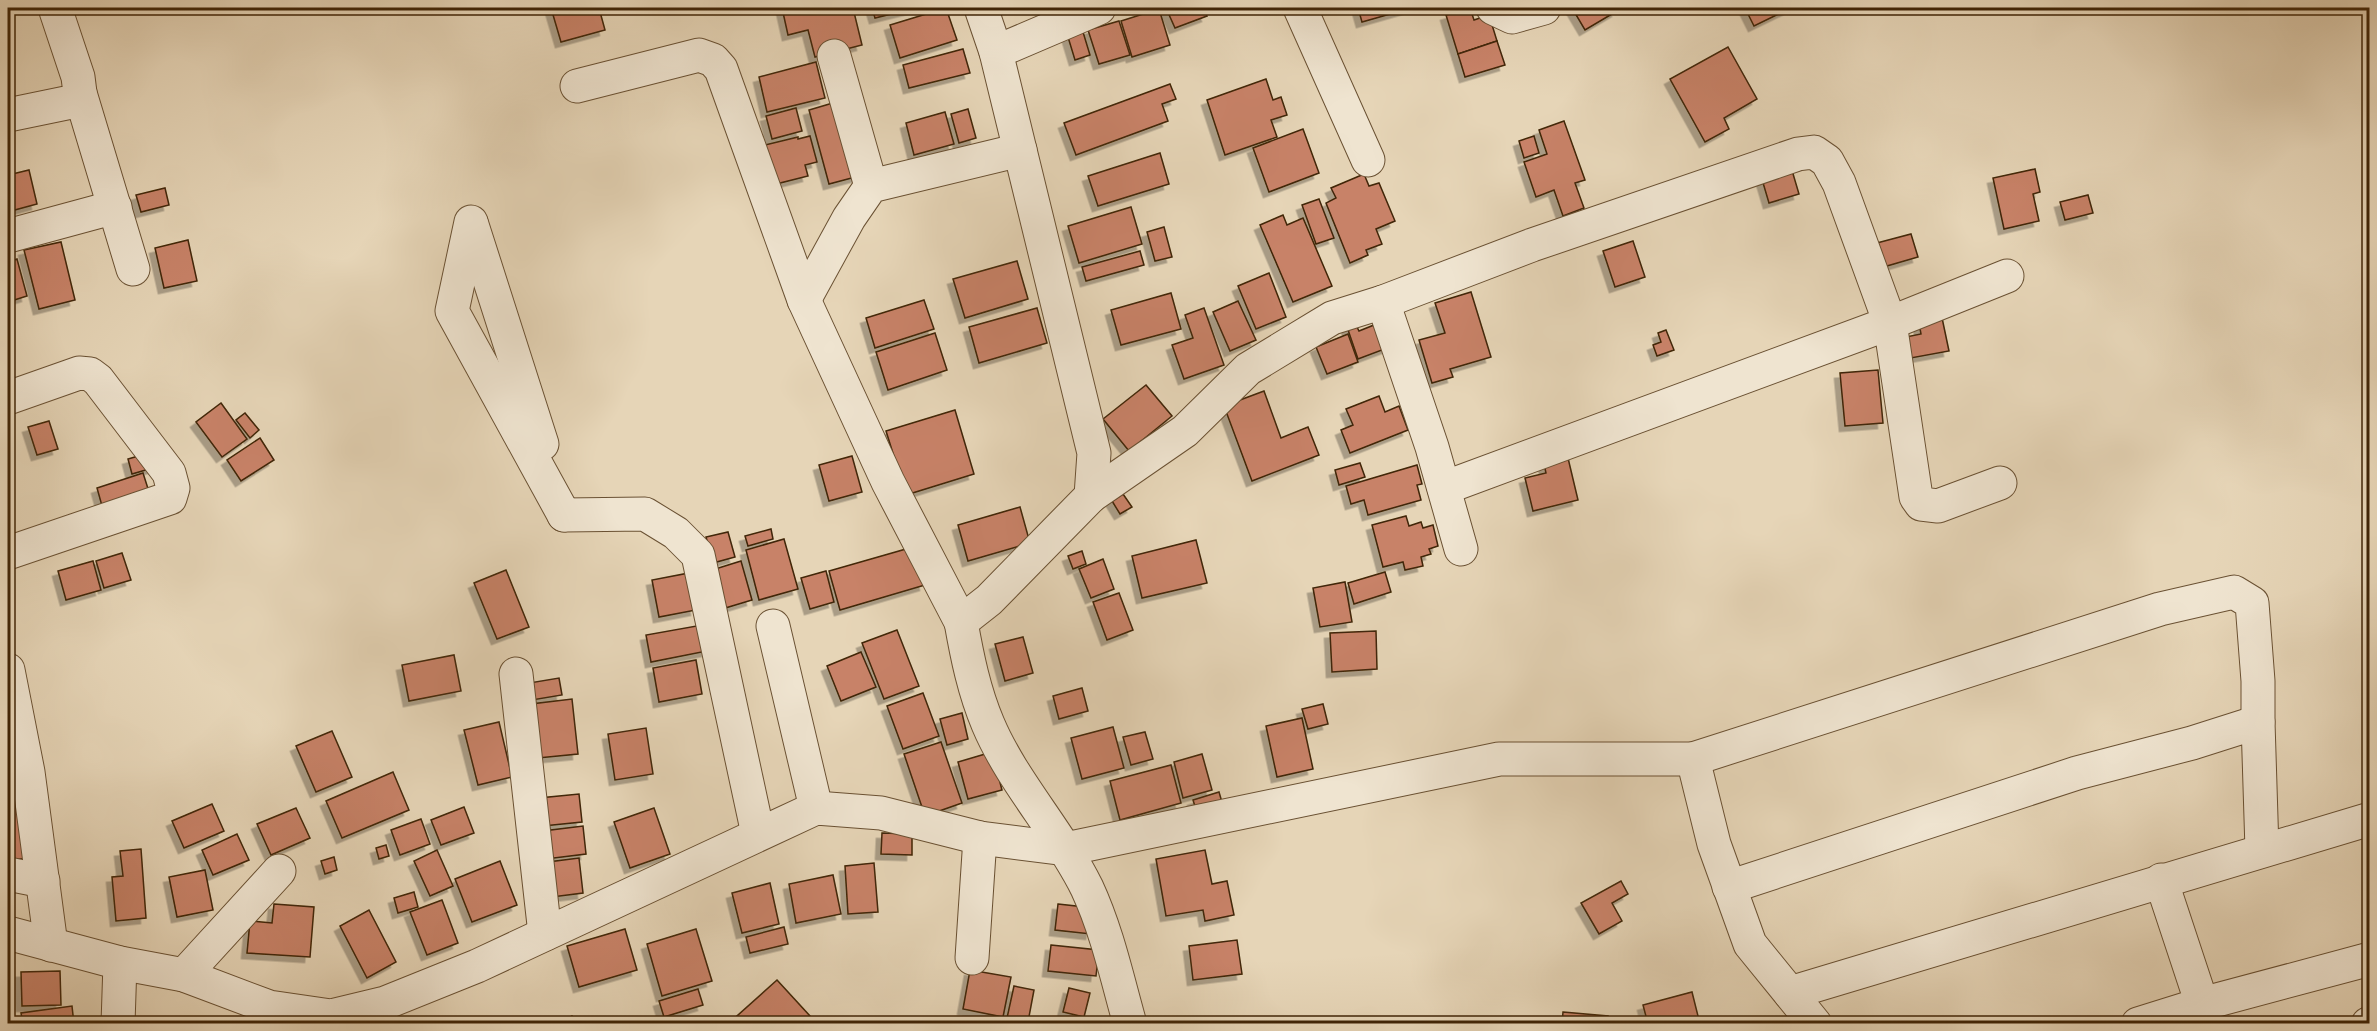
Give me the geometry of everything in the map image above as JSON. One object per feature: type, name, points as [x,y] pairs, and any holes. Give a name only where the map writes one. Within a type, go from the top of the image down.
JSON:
[{"type":"street","points":[[55,8],[78,77],[80,93],[133,269]]},
{"type":"street","points":[[981,8],[996,52],[1094,453],[1091,496]]},
{"type":"street","points":[[996,52],[1099,8]]},
{"type":"street","points":[[1300,8],[1368,160]]},
{"type":"street","points":[[1493,8],[1512,17],[1544,8]]},
{"type":"street","points":[[577,86],[699,55],[713,60],[721,69],[804,300],[888,482],[961,622],[968,661],[988,724],[1004,755],[1066,849],[1088,890],[1106,936],[1130,1023]]},
{"type":"street","points":[[834,56],[872,186]]},
{"type":"street","points":[[8,115],[71,102],[80,93]]},
{"type":"street","points":[[804,300],[849,218],[872,186],[1020,150]]},
{"type":"street","points":[[961,622],[989,600],[1091,496],[1185,431],[1248,369],[1332,318],[1383,302],[1532,245],[1798,154],[1814,152],[1827,162],[1839,183],[1890,323],[1916,497],[1921,504],[1938,506],[2000,483]]},
{"type":"street","points":[[8,236],[115,207]]},
{"type":"street","points":[[471,222],[485,267],[564,515],[452,311],[471,222]]},
{"type":"street","points":[[1444,488],[1890,323],[2007,276]]},
{"type":"street","points":[[1383,302],[1444,488],[1461,549]]},
{"type":"street","points":[[8,398],[79,373],[90,374],[98,380],[169,473],[174,488],[170,498],[8,553]]},
{"type":"street","points":[[564,515],[645,514],[676,533],[698,555],[758,834]]},
{"type":"street","points":[[8,933],[120,963],[184,975],[269,1007],[332,1016],[385,1003],[477,966],[816,808],[881,813],[980,838],[1066,849],[1499,759],[1693,759],[2160,609],[2234,592],[2252,603],[2258,681],[2262,850]]},
{"type":"street","points":[[772,626],[816,808]]},
{"type":"street","points":[[8,670],[28,772],[51,945]]},
{"type":"street","points":[[516,674],[545,934]]},
{"type":"street","points":[[1729,887],[2077,773],[2192,743],[2258,722]]},
{"type":"street","points":[[1693,759],[1714,844],[1750,944],[1815,1023]]},
{"type":"street","points":[[1790,993],[2370,819]]},
{"type":"street","points":[[972,958],[980,838]]},
{"type":"street","points":[[184,975],[279,871]]},
{"type":"street","points":[[8,874],[43,881]]},
{"type":"street","points":[[2161,880],[2202,1004]]},
{"type":"street","points":[[2138,1023],[2370,959]]},
{"type":"street","points":[[118,1023],[120,963]]},
{"type":"building","points":[[551,8],[599,8],[605,30],[561,42]]},
{"type":"building","points":[[782,8],[853,8],[862,45],[815,57],[808,30],[788,35]]},
{"type":"building","points":[[872,8],[916,8],[875,18]]},
{"type":"building","points":[[946,8],[957,40],[900,58],[890,25]]},
{"type":"building","points":[[1166,8],[1203,8],[1207,16],[1175,28]]},
{"type":"building","points":[[1358,8],[1408,8],[1408,9],[1362,22]]},
{"type":"building","points":[[1470,8],[1474,20],[1489,15],[1497,41],[1458,54],[1446,15]]},
{"type":"building","points":[[1572,8],[1614,8],[1617,11],[1585,30]]},
{"type":"building","points":[[1745,8],[1791,8],[1754,26]]},
{"type":"building","points":[[1159,9],[1170,45],[1132,57],[1121,21]]},
{"type":"building","points":[[1119,21],[1130,55],[1099,64],[1088,30]]},
{"type":"building","points":[[1083,32],[1090,55],[1075,60],[1068,37]]},
{"type":"building","points":[[1497,41],[1505,65],[1465,77],[1458,54]]},
{"type":"building","points":[[1728,47],[1757,99],[1724,118],[1729,129],[1705,142],[1670,79]]},
{"type":"building","points":[[963,49],[970,73],[909,88],[903,65]]},
{"type":"building","points":[[816,62],[825,98],[767,112],[759,77]]},
{"type":"building","points":[[1266,79],[1273,100],[1281,97],[1287,115],[1271,120],[1277,137],[1225,155],[1207,100]]},
{"type":"building","points":[[1170,84],[1176,99],[1162,104],[1168,121],[1076,155],[1064,123]]},
{"type":"building","points":[[843,100],[863,175],[829,184],[809,110]]},
{"type":"building","points":[[796,108],[802,131],[772,139],[766,116]]},
{"type":"building","points":[[968,109],[976,138],[959,143],[951,114]]},
{"type":"building","points":[[945,112],[954,144],[914,155],[906,123]]},
{"type":"building","points":[[1564,121],[1585,180],[1575,183],[1584,208],[1563,216],[1554,190],[1536,197],[1524,162],[1547,154],[1539,130]]},
{"type":"building","points":[[1303,129],[1319,173],[1269,192],[1253,148]]},
{"type":"building","points":[[810,136],[817,162],[805,165],[808,176],[776,184],[765,145]]},
{"type":"building","points":[[1534,136],[1539,153],[1524,158],[1519,141]]},
{"type":"building","points":[[1160,153],[1169,184],[1098,206],[1088,176]]},
{"type":"building","points":[[1791,167],[1799,194],[1769,203],[1761,176]]},
{"type":"building","points":[[2035,169],[2040,192],[2033,194],[2039,221],[2004,229],[1993,178]]},
{"type":"building","points":[[29,170],[37,204],[11,211],[8,197],[8,175]]},
{"type":"building","points":[[1364,174],[1369,186],[1379,183],[1395,221],[1376,229],[1382,244],[1366,250],[1368,255],[1350,263],[1326,203],[1336,198],[1331,188]]},
{"type":"building","points":[[165,188],[169,205],[141,212],[136,195]]},
{"type":"building","points":[[2088,195],[2093,213],[2065,220],[2060,202]]},
{"type":"building","points":[[1319,199],[1334,238],[1316,244],[1302,205]]},
{"type":"building","points":[[1131,207],[1142,244],[1079,263],[1068,226]]},
{"type":"building","points":[[1283,215],[1287,225],[1303,218],[1332,286],[1293,302],[1260,225]]},
{"type":"building","points":[[1164,227],[1172,257],[1155,261],[1147,232]]},
{"type":"building","points":[[1911,234],[1918,257],[1880,268],[1873,244]]},
{"type":"building","points":[[188,240],[197,281],[164,288],[155,248]]},
{"type":"building","points":[[1633,241],[1645,277],[1615,287],[1603,251]]},
{"type":"building","points":[[61,242],[75,300],[39,309],[24,250]]},
{"type":"building","points":[[1140,251],[1144,265],[1086,281],[1082,267]]},
{"type":"building","points":[[17,259],[27,296],[8,302],[8,262]]},
{"type":"building","points":[[1017,261],[1028,299],[965,318],[953,279]]},
{"type":"building","points":[[1269,273],[1286,317],[1256,329],[1238,286]]},
{"type":"building","points":[[1471,292],[1491,357],[1450,369],[1453,377],[1432,383],[1419,340],[1445,333],[1435,303]]},
{"type":"building","points":[[1171,293],[1181,329],[1121,345],[1111,310]]},
{"type":"building","points":[[924,300],[934,329],[875,348],[866,318]]},
{"type":"building","points":[[1238,301],[1256,340],[1230,351],[1213,312]]},
{"type":"building","points":[[1037,308],[1047,343],[979,363],[969,327]]},
{"type":"building","points":[[1204,308],[1224,365],[1184,379],[1172,345],[1193,338],[1185,315]]},
{"type":"building","points":[[1941,313],[1949,351],[1900,360],[1896,339],[1921,334],[1918,318]]},
{"type":"building","points":[[1354,321],[1359,331],[1374,325],[1390,347],[1358,359],[1346,324]]},
{"type":"building","points":[[1666,330],[1674,350],[1657,356],[1653,345],[1661,342],[1658,333]]},
{"type":"building","points":[[935,333],[947,370],[888,390],[876,352]]},
{"type":"building","points":[[1348,334],[1358,362],[1327,374],[1316,347]]},
{"type":"building","points":[[1878,370],[1883,423],[1845,426],[1840,373]]},
{"type":"building","points":[[1146,385],[1172,416],[1129,451],[1103,419]]},
{"type":"building","points":[[1264,391],[1281,438],[1308,427],[1319,455],[1252,481],[1224,406]]},
{"type":"building","points":[[1379,396],[1385,412],[1399,406],[1408,430],[1350,453],[1341,430],[1353,425],[1346,409]]},
{"type":"building","points":[[221,403],[247,439],[222,457],[196,422]]},
{"type":"building","points":[[955,410],[974,474],[906,495],[886,431]]},
{"type":"building","points":[[245,413],[259,430],[250,438],[236,420]]},
{"type":"building","points":[[49,421],[58,449],[37,455],[28,427]]},
{"type":"building","points":[[260,438],[274,460],[241,481],[227,460]]},
{"type":"building","points":[[152,452],[156,467],[132,474],[128,459]]},
{"type":"building","points":[[852,456],[862,492],[829,501],[819,465]]},
{"type":"building","points":[[1568,458],[1578,500],[1533,511],[1525,478],[1546,473],[1544,464]]},
{"type":"building","points":[[1360,463],[1365,477],[1339,485],[1335,470]]},
{"type":"building","points":[[1417,465],[1422,484],[1417,485],[1421,500],[1368,515],[1364,500],[1351,504],[1346,486]]},
{"type":"building","points":[[143,473],[151,498],[104,513],[97,488]]},
{"type":"building","points":[[1123,494],[1132,507],[1120,514],[1112,501]]},
{"type":"building","points":[[1020,507],[1030,543],[968,561],[958,525]]},
{"type":"building","points":[[1406,516],[1409,526],[1421,522],[1423,528],[1433,525],[1438,546],[1429,549],[1431,554],[1421,557],[1423,566],[1405,570],[1403,562],[1383,567],[1372,525]]},
{"type":"building","points":[[771,529],[773,539],[748,546],[745,536]]},
{"type":"building","points":[[728,532],[735,557],[713,563],[706,537]]},
{"type":"building","points":[[784,539],[798,589],[759,600],[746,550]]},
{"type":"building","points":[[1196,540],[1207,583],[1142,598],[1132,556]]},
{"type":"building","points":[[913,547],[925,585],[840,610],[829,571]]},
{"type":"building","points":[[1082,551],[1086,564],[1073,569],[1068,556]]},
{"type":"building","points":[[122,553],[131,580],[104,588],[96,561]]},
{"type":"building","points":[[1103,559],[1114,589],[1091,598],[1079,569]]},
{"type":"building","points":[[93,561],[101,590],[66,600],[58,571]]},
{"type":"building","points":[[741,561],[752,600],[722,609],[712,570]]},
{"type":"building","points":[[506,570],[529,627],[497,639],[474,583]]},
{"type":"building","points":[[826,571],[834,602],[810,609],[801,578]]},
{"type":"building","points":[[1385,572],[1391,592],[1354,604],[1348,583]]},
{"type":"building","points":[[689,573],[696,610],[659,617],[652,580]]},
{"type":"building","points":[[1345,582],[1352,622],[1320,627],[1313,588]]},
{"type":"building","points":[[1119,593],[1133,630],[1107,640],[1093,602]]},
{"type":"building","points":[[702,625],[707,651],[651,662],[646,635]]},
{"type":"building","points":[[897,630],[919,686],[884,699],[862,643]]},
{"type":"building","points":[[1376,631],[1377,669],[1332,672],[1330,633]]},
{"type":"building","points":[[1023,637],[1033,673],[1005,681],[995,644]]},
{"type":"building","points":[[861,652],[876,687],[841,701],[827,666]]},
{"type":"building","points":[[454,655],[461,691],[409,701],[402,665]]},
{"type":"building","points":[[696,660],[702,694],[659,702],[653,668]]},
{"type":"building","points":[[559,678],[562,695],[532,700],[529,683]]},
{"type":"building","points":[[1082,688],[1088,711],[1059,719],[1053,696]]},
{"type":"building","points":[[923,693],[939,736],[903,749],[887,706]]},
{"type":"building","points":[[572,699],[578,754],[538,758],[531,704]]},
{"type":"building","points":[[1323,704],[1328,724],[1308,729],[1302,709]]},
{"type":"building","points":[[962,713],[968,739],[947,745],[940,719]]},
{"type":"building","points":[[1302,718],[1313,769],[1277,777],[1266,726]]},
{"type":"building","points":[[499,722],[512,777],[478,785],[464,730]]},
{"type":"building","points":[[1113,727],[1124,768],[1082,779],[1071,738]]},
{"type":"building","points":[[646,728],[653,774],[615,780],[608,734]]},
{"type":"building","points":[[332,731],[352,777],[316,792],[296,746]]},
{"type":"building","points":[[1145,732],[1153,759],[1131,765],[1123,737]]},
{"type":"building","points":[[941,742],[962,803],[925,816],[904,754]]},
{"type":"building","points":[[992,752],[1002,790],[968,799],[958,762]]},
{"type":"building","points":[[1202,754],[1212,790],[1183,798],[1174,762]]},
{"type":"building","points":[[1171,765],[1181,803],[1120,820],[1110,781]]},
{"type":"building","points":[[393,772],[409,810],[342,838],[326,801]]},
{"type":"building","points":[[1219,792],[1224,809],[1198,816],[1193,800]]},
{"type":"building","points":[[579,794],[582,822],[543,826],[539,798]]},
{"type":"building","points":[[18,799],[27,858],[8,861],[8,801]]},
{"type":"building","points":[[212,804],[224,831],[184,848],[172,821]]},
{"type":"building","points":[[464,807],[474,833],[441,845],[431,820]]},
{"type":"building","points":[[296,808],[310,838],[271,855],[257,824]]},
{"type":"building","points":[[654,808],[670,854],[630,868],[614,822]]},
{"type":"building","points":[[421,819],[430,844],[400,855],[391,830]]},
{"type":"building","points":[[583,826],[586,854],[546,859],[543,831]]},
{"type":"building","points":[[882,833],[912,834],[912,855],[881,854]]},
{"type":"building","points":[[237,834],[249,860],[213,875],[202,850]]},
{"type":"building","points":[[386,845],[389,856],[379,859],[376,848]]},
{"type":"building","points":[[141,849],[146,918],[116,921],[112,877],[123,876],[120,851]]},
{"type":"building","points":[[437,850],[453,886],[430,896],[414,861]]},
{"type":"building","points":[[1205,850],[1212,884],[1227,881],[1234,915],[1205,921],[1203,910],[1166,916],[1156,859]]},
{"type":"building","points":[[334,857],[337,870],[325,874],[321,861]]},
{"type":"building","points":[[579,858],[583,893],[552,897],[548,862]]},
{"type":"building","points":[[500,861],[517,905],[472,922],[455,879]]},
{"type":"building","points":[[874,863],[878,912],[848,914],[845,866]]},
{"type":"building","points":[[205,870],[213,910],[177,917],[169,877]]},
{"type":"building","points":[[833,875],[841,914],[796,923],[789,884]]},
{"type":"building","points":[[1621,881],[1628,894],[1612,903],[1622,921],[1599,934],[1581,903]]},
{"type":"building","points":[[770,883],[779,924],[742,933],[732,893]]},
{"type":"building","points":[[414,892],[418,907],[398,913],[394,898]]},
{"type":"building","points":[[442,900],[458,943],[427,955],[410,912]]},
{"type":"building","points":[[274,904],[314,907],[310,957],[247,953],[250,921],[272,923]]},
{"type":"building","points":[[1058,904],[1094,908],[1091,934],[1055,930]]},
{"type":"building","points":[[369,910],[396,962],[367,978],[340,926]]},
{"type":"building","points":[[784,927],[788,944],[750,953],[746,937]]},
{"type":"building","points":[[625,929],[637,970],[579,987],[567,946]]},
{"type":"building","points":[[696,929],[712,981],[662,996],[647,944]]},
{"type":"building","points":[[1237,940],[1242,974],[1193,980],[1189,946]]},
{"type":"building","points":[[1051,945],[1099,950],[1096,976],[1048,971]]},
{"type":"building","points":[[970,970],[1011,977],[1003,1017],[963,1009]]},
{"type":"building","points":[[60,971],[61,1005],[22,1006],[21,972]]},
{"type":"building","points":[[777,980],[810,1016],[801,1024],[728,1024]]},
{"type":"building","points":[[1014,986],[1034,990],[1028,1022],[1007,1018]]},
{"type":"building","points":[[1069,988],[1090,993],[1084,1017],[1063,1012]]},
{"type":"building","points":[[698,989],[703,1005],[664,1017],[659,1001]]},
{"type":"building","points":[[1692,992],[1700,1024],[1648,1024],[1643,1005]]},
{"type":"building","points":[[72,1006],[74,1024],[23,1024],[21,1013]]},
{"type":"building","points":[[1563,1012],[1608,1016],[1607,1024],[1562,1024]]},
{"type":"building","points":[[572,1016],[576,1024],[555,1024]]}]
